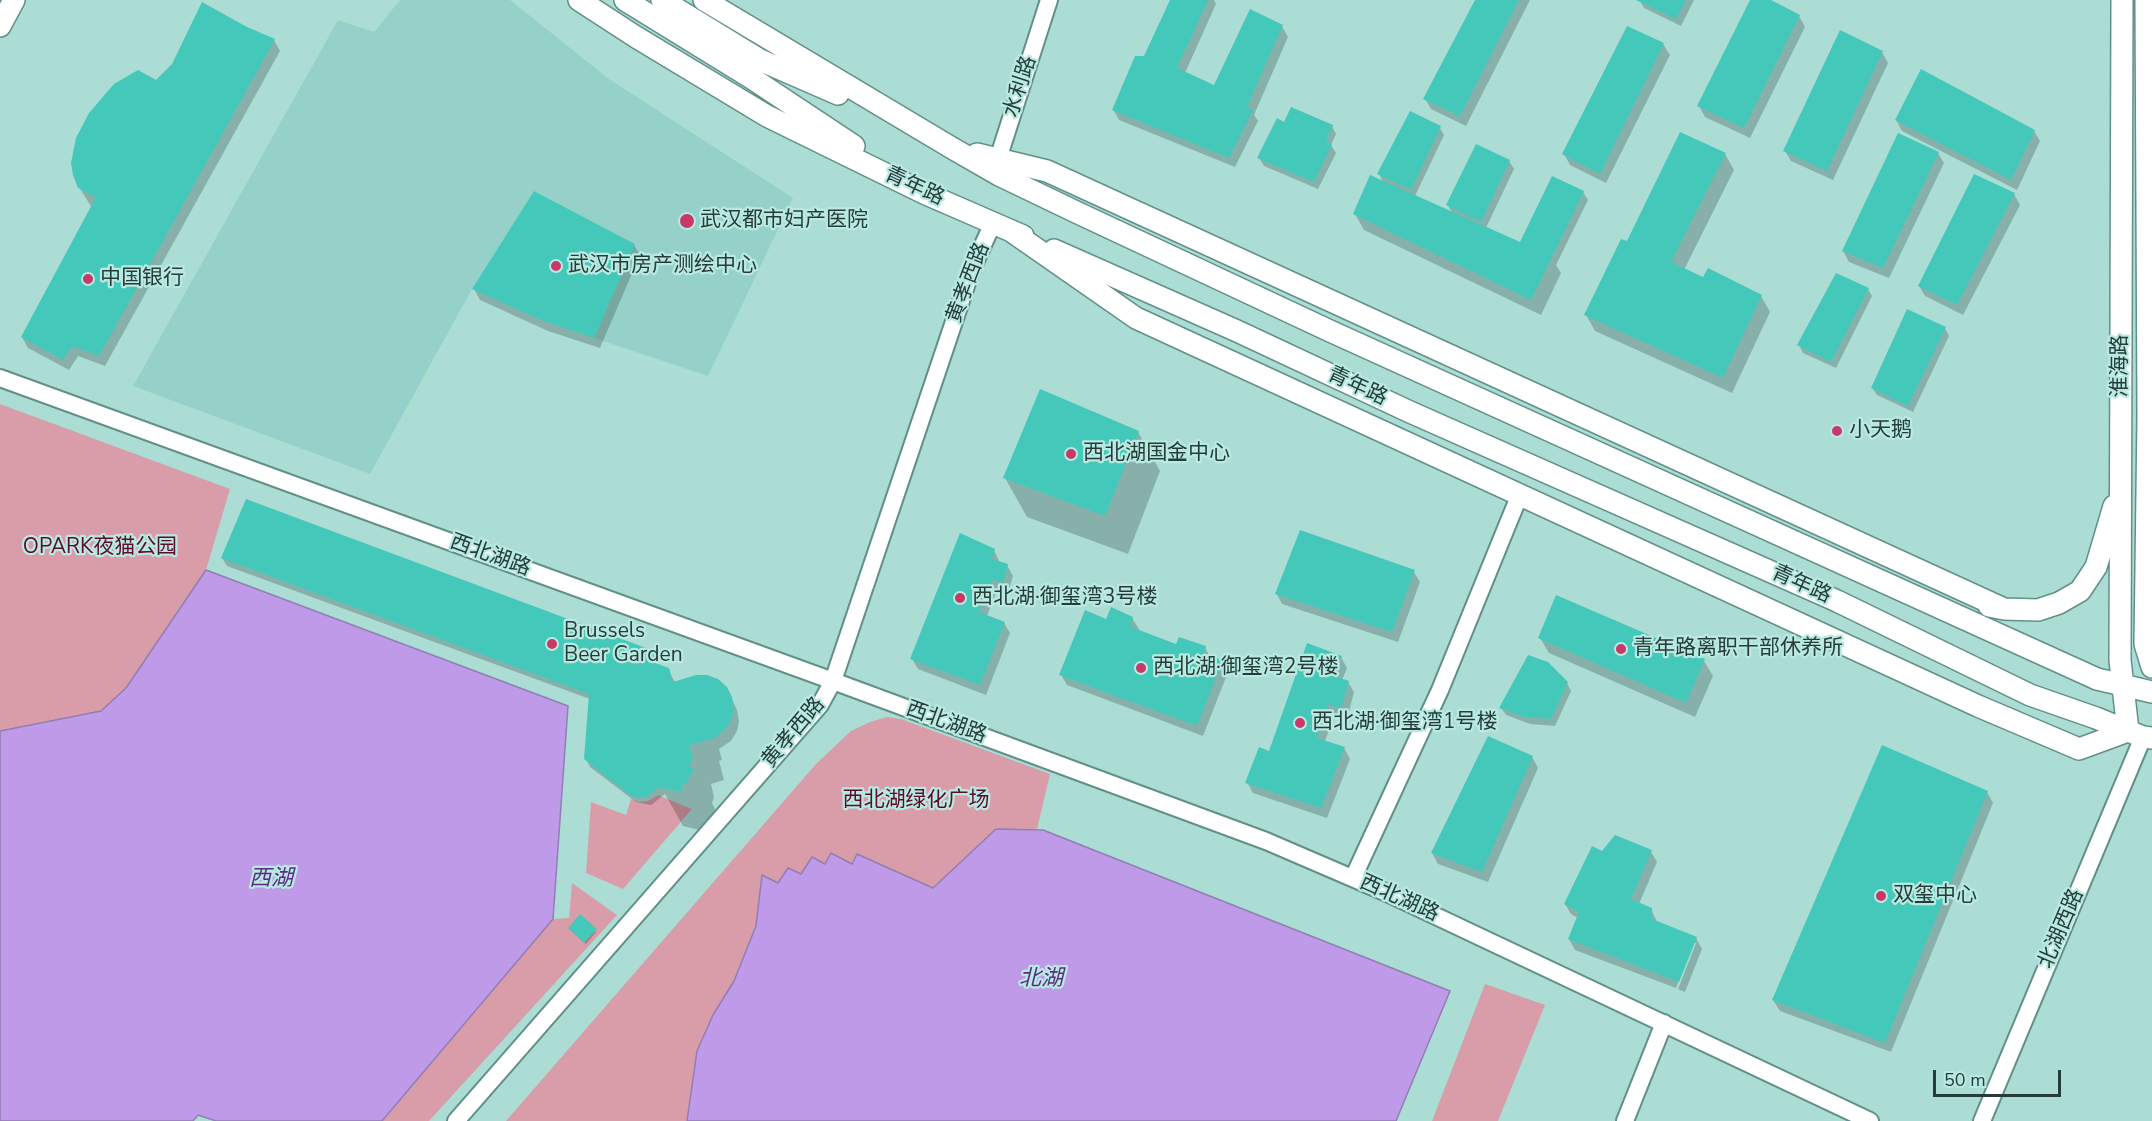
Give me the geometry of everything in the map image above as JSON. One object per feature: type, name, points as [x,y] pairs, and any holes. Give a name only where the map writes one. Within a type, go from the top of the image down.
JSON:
[{"type":"main road","points":[[0,26],[14,0]]},
{"type":"main road","name":"青年路","points":[[579,0],[767,116],[924,193],[1826,596],[2030,695],[2141,735]]},
{"type":"main road","points":[[625,0],[755,68],[943,143]]},
{"type":"main road","points":[[662,0],[924,193]]},
{"type":"main road","name":"青年路","points":[[704,0],[943,143],[999,167],[1330,331],[2097,679],[2152,692]]},
{"type":"main road","name":"淮海路","points":[[2122,0],[2120,660],[2122,685],[2141,735]]},
{"type":"main road","name":"淮海路","points":[[2146,0],[2150,110],[2149,589],[2145,644],[2152,667]]},
{"type":"main road","points":[[999,167],[1047,171],[2004,609]]},
{"type":"main road","points":[[1002,227],[1136,318],[1978,706],[2079,749],[2141,735]]},
{"type":"main road","points":[[1892,586],[2004,609],[2038,610],[2060,603],[2080,591],[2096,567],[2120,482]]},
{"type":"street","name":"水利路","points":[[999,167],[1048,0]]},
{"type":"street","points":[[2122,43],[2149,46]]},
{"type":"street","name":"黄孝西路","points":[[456,1121],[820,705],[833,681],[970,271],[1002,227]]},
{"type":"street","name":"西北湖路","points":[[0,378],[1266,841],[1664,1023],[1870,1121]]},
{"type":"street","points":[[1353,879],[1440,690],[1520,494]]},
{"type":"street","name":"北湖西路","points":[[1982,1121],[2141,735]]},
{"type":"street","points":[[1624,1121],[1664,1023]]},
{"type":"shaded area","points":[[400,0],[510,0],[609,79],[793,198],[708,376],[594,338],[635,244],[534,191],[472,289],[370,474],[133,386],[338,20],[374,32]]},
{"type":"green space","name":"OPARK夜猫公园","points":[[0,404],[230,489],[206,570],[126,688],[101,711],[0,731]]},
{"type":"green space","name":"西北湖绿化广场","points":[[887,717],[901,719],[1050,774],[1037,829],[996,829],[933,888],[857,854],[852,864],[832,853],[825,864],[778,884],[762,875],[756,926],[734,981],[713,1015],[697,1050],[687,1121],[506,1121],[816,764],[851,731]]},
{"type":"green space","points":[[658,795],[692,809],[623,889],[586,873],[591,802],[626,815],[631,799],[638,802],[648,801]]},
{"type":"green space","points":[[572,883],[617,915],[429,1121],[382,1121],[553,919],[569,918]]},
{"type":"green space","points":[[1485,984],[1545,1005],[1498,1121],[1432,1121]]},
{"type":"water","name":"西湖","points":[[206,570],[568,706],[553,919],[382,1121],[216,1121],[198,1115],[193,1121],[0,1121],[0,731],[101,711],[126,688]]},
{"type":"water","name":"北湖","points":[[996,829],[1043,830],[1450,991],[1396,1121],[687,1121],[697,1051],[713,1015],[734,981],[756,926],[762,875],[778,883],[788,868],[801,874],[812,857],[825,864],[831,853],[852,864],[857,854],[933,888]]},
{"type":"building","points":[[1170,0],[1208,0],[1177,68],[1214,85],[1250,9],[1283,25],[1247,107],[1253,110],[1229,158],[1112,110],[1135,56],[1144,56]]},
{"type":"building","points":[[1475,0],[1519,0],[1460,116],[1423,99]]},
{"type":"building","points":[[1636,0],[1686,0],[1676,19]]},
{"type":"building","points":[[1750,0],[1771,0],[1800,15],[1744,128],[1697,106]]},
{"type":"building","points":[[202,2],[247,27],[275,39],[99,356],[72,346],[63,360],[21,337],[96,197],[78,188],[73,175],[71,163],[76,138],[89,113],[114,84],[138,70],[156,80],[172,64]]},
{"type":"building","points":[[1627,26],[1664,43],[1600,174],[1562,154]]},
{"type":"building","points":[[1840,30],[1883,51],[1827,171],[1783,151]]},
{"type":"building","points":[[1921,69],[2035,130],[2011,180],[1895,120]]},
{"type":"building","points":[[1291,107],[1333,125],[1326,140],[1332,144],[1314,182],[1257,158],[1277,118],[1284,122]]},
{"type":"building","points":[[1410,111],[1441,126],[1411,190],[1377,174]]},
{"type":"building","points":[[1680,132],[1726,153],[1671,262],[1703,277],[1708,268],[1762,295],[1723,378],[1584,315],[1621,239],[1627,241]]},
{"type":"building","points":[[1898,133],[1939,152],[1883,268],[1842,251]]},
{"type":"building","points":[[1476,144],[1510,160],[1481,222],[1446,205]]},
{"type":"building","points":[[1974,174],[2015,193],[1957,305],[1918,286]]},
{"type":"building","points":[[1370,175],[1520,242],[1552,176],[1584,191],[1531,300],[1353,214]]},
{"type":"building","name":"武汉市房产测绘中心","points":[[534,191],[635,244],[594,338],[541,320],[472,289]]},
{"type":"building","points":[[1836,273],[1869,288],[1831,362],[1797,345]]},
{"type":"building","points":[[1907,309],[1946,327],[1908,406],[1871,388]]},
{"type":"building","name":"西北湖国金中心","points":[[1040,389],[1139,431],[1105,516],[1003,478]]},
{"type":"building","points":[[246,499],[654,651],[650,661],[669,668],[673,682],[696,675],[707,675],[718,679],[727,687],[732,697],[734,709],[731,720],[725,730],[714,738],[689,745],[693,757],[689,766],[694,769],[686,784],[684,783],[681,792],[659,787],[646,797],[639,798],[630,795],[584,759],[589,694],[221,558]]},
{"type":"building","points":[[1300,530],[1415,570],[1392,632],[1275,594]]},
{"type":"building","name":"西北湖·御玺湾3号楼","points":[[960,533],[995,549],[992,559],[1008,564],[1003,583],[992,580],[979,612],[1005,622],[980,685],[910,659]]},
{"type":"building","name":"青年路离职干部休养所","points":[[1556,595],[1705,659],[1686,703],[1538,638]]},
{"type":"building","name":"西北湖·御玺湾2号楼","points":[[1111,607],[1133,617],[1131,627],[1176,644],[1179,637],[1206,646],[1204,654],[1223,660],[1197,726],[1059,675],[1085,610],[1106,619]]},
{"type":"building","name":"西北湖·御玺湾1号楼","points":[[1307,643],[1342,656],[1333,675],[1349,681],[1341,709],[1328,704],[1317,738],[1345,747],[1321,808],[1245,783],[1259,747],[1269,751]]},
{"type":"building","points":[[1528,655],[1548,662],[1568,682],[1551,719],[1525,717],[1499,708]]},
{"type":"building","points":[[1488,736],[1533,756],[1482,872],[1431,853]]},
{"type":"building","name":"双玺中心","points":[[1882,745],[1988,791],[1885,1043],[1772,1000]]},
{"type":"building","points":[[1615,835],[1652,850],[1631,899],[1652,908],[1652,919],[1697,937],[1679,982],[1568,939],[1579,912],[1564,904],[1592,846],[1602,851]]},
{"type":"building","points":[[580,914],[597,929],[584,943],[568,928]]},
{"type":"place","name":"武汉都市妇产医院","points":[[687,221]]},
{"type":"place","name":"武汉市房产测绘中心","points":[[556,266]]},
{"type":"place","name":"中国银行","points":[[88,279]]},
{"type":"place","name":"小天鹅","points":[[1837,431]]},
{"type":"place","name":"西北湖国金中心","points":[[1071,454]]},
{"type":"place","name":"西北湖·御玺湾3号楼","points":[[960,598]]},
{"type":"place","name":"Brussels Beer Garden","points":[[552,644]]},
{"type":"place","name":"青年路离职干部休养所","points":[[1621,649]]},
{"type":"place","name":"西北湖·御玺湾2号楼","points":[[1141,668]]},
{"type":"place","name":"西北湖·御玺湾1号楼","points":[[1300,723]]},
{"type":"place","name":"双玺中心","points":[[1881,896]]}]
